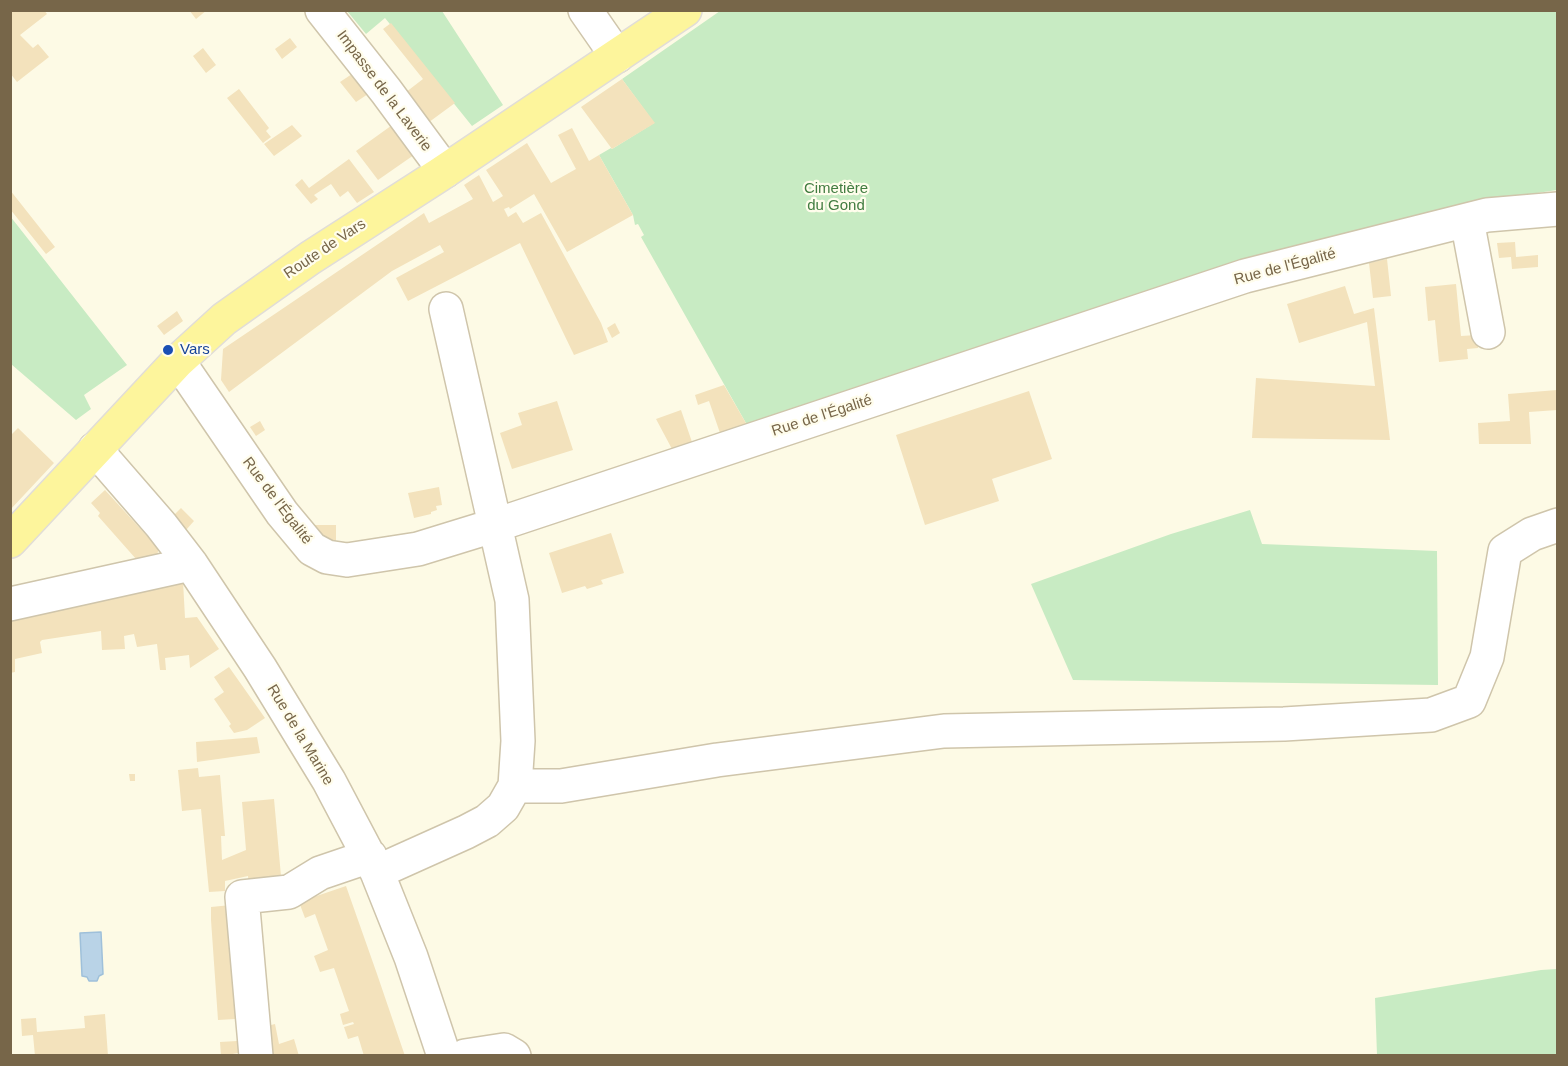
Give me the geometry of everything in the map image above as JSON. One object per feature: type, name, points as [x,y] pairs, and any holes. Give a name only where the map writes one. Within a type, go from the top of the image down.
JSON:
[{"type":"main road","name":"Route de Vars","points":[[10,541],[178,361],[225,319],[310,258],[445,171],[685,10]]},
{"type":"street","name":"Impasse de la Laverie","points":[[322,10],[445,171]]},
{"type":"street","points":[[585,10],[617,56]]},
{"type":"street","name":"Rue de l'Égalité","points":[[178,361],[282,513],[312,549],[327,557],[347,560],[418,549],[496,525],[1245,276],[1487,215],[1557,209]]},
{"type":"street","points":[[1467,220],[1488,332]]},
{"type":"street","points":[[256,1056],[242,897],[289,892],[320,873],[374,864],[466,832],[488,820],[503,807],[515,786],[518,741],[512,600],[446,309]]},
{"type":"street","name":"Rue de la Marine","points":[[94,449],[161,525],[191,564],[260,668],[329,781],[374,864],[411,957],[444,1056]]},
{"type":"street","points":[[515,786],[561,786],[717,760],[944,731],[1284,724],[1431,715],[1469,701],[1487,657],[1505,551],[1532,534],[1557,525]]},
{"type":"street","points":[[10,604],[191,564]]},
{"type":"street","points":[[465,1056],[504,1050],[514,1056]]},
{"type":"green space","points":[[347,11],[442,11],[503,105],[472,126],[385,18],[366,34]]},
{"type":"green space","name":"Cimetière du Gond","points":[[720,11],[1557,11],[1557,190],[1457,205],[1304,244],[747,425],[641,237],[644,235],[638,224],[635,225],[633,215],[599,155],[654,123],[622,79]]},
{"type":"green space","points":[[10,216],[127,365],[84,395],[91,409],[76,420],[11,364]]},
{"type":"green space","points":[[1250,510],[1262,544],[1437,551],[1438,685],[1073,680],[1031,584],[1171,534]]},
{"type":"green space","points":[[1557,969],[1557,1055],[1377,1055],[1375,998]]},
{"type":"water","points":[[101,932],[103,974],[97,981],[89,981],[87,977],[82,976],[80,933]]},
{"type":"building","points":[[10,10],[44,10],[47,14],[20,35],[33,48],[38,44],[49,57],[17,82],[10,73]]},
{"type":"building","points":[[189,10],[207,10],[196,19]]},
{"type":"building","points":[[391,23],[455,103],[421,128],[397,99],[423,79],[383,29]]},
{"type":"building","points":[[290,38],[297,47],[282,59],[275,49]]},
{"type":"building","points":[[203,48],[216,65],[206,73],[193,56]]},
{"type":"building","points":[[361,68],[377,88],[356,102],[340,82]]},
{"type":"building","points":[[622,79],[655,123],[612,149],[581,107]]},
{"type":"building","points":[[239,89],[269,128],[266,131],[271,137],[263,143],[227,98]]},
{"type":"building","points":[[402,118],[424,148],[378,180],[356,151]]},
{"type":"building","points":[[292,125],[302,136],[274,156],[264,144]]},
{"type":"building","points":[[572,128],[589,161],[599,155],[633,215],[567,252],[534,194],[510,209],[509,207],[504,209],[508,217],[516,212],[523,223],[541,213],[601,323],[608,342],[574,355],[520,243],[408,301],[396,278],[444,252],[440,245],[392,271],[229,392],[221,380],[223,349],[424,213],[429,223],[473,199],[464,185],[479,175],[493,202],[503,196],[486,170],[527,143],[551,183],[576,169],[558,135]]},
{"type":"building","points":[[349,159],[374,192],[357,203],[348,191],[340,197],[331,184],[314,195],[318,199],[311,204],[295,185],[302,179],[309,188]]},
{"type":"building","points":[[10,190],[55,247],[46,254],[10,209]]},
{"type":"building","points":[[1515,242],[1516,257],[1538,255],[1538,267],[1512,269],[1511,257],[1499,258],[1497,243]]},
{"type":"building","points":[[1387,259],[1391,296],[1373,298],[1369,263]]},
{"type":"building","points":[[1456,284],[1461,336],[1477,335],[1478,348],[1467,349],[1468,359],[1439,362],[1435,320],[1428,321],[1425,287]]},
{"type":"building","points":[[1345,286],[1354,314],[1374,308],[1390,440],[1252,438],[1256,378],[1375,386],[1367,322],[1299,343],[1287,304]]},
{"type":"building","points":[[177,311],[183,321],[164,335],[157,326]]},
{"type":"building","points":[[615,323],[620,333],[612,338],[607,328]]},
{"type":"building","points":[[724,385],[747,425],[720,433],[709,401],[698,405],[695,395]]},
{"type":"building","points":[[1557,390],[1557,410],[1529,412],[1531,444],[1479,444],[1478,423],[1510,421],[1508,394]]},
{"type":"building","points":[[1029,391],[1052,459],[992,479],[999,501],[925,525],[896,435]]},
{"type":"building","points":[[557,401],[573,450],[512,469],[500,433],[522,425],[518,413]]},
{"type":"building","points":[[681,410],[692,442],[672,449],[656,419]]},
{"type":"building","points":[[260,421],[265,430],[256,436],[250,427]]},
{"type":"building","points":[[18,428],[54,463],[10,510],[10,436]]},
{"type":"building","points":[[439,487],[442,505],[436,506],[437,510],[431,514],[414,518],[408,493]]},
{"type":"building","points":[[105,490],[159,549],[153,566],[144,568],[98,516],[100,513],[91,503]]},
{"type":"building","points":[[181,508],[194,521],[186,530],[173,516]]},
{"type":"building","points":[[314,525],[336,525],[336,542],[331,543],[312,528]]},
{"type":"building","points":[[611,533],[624,573],[601,580],[603,584],[587,589],[585,586],[562,593],[549,553]]},
{"type":"building","points":[[183,581],[185,618],[197,617],[219,649],[190,668],[189,655],[165,658],[166,670],[160,670],[157,644],[137,647],[134,634],[124,636],[125,649],[102,650],[101,631],[42,640],[40,642],[42,653],[15,659],[15,672],[10,673],[10,620]]},
{"type":"building","points":[[229,667],[265,718],[247,730],[234,733],[229,726],[231,724],[214,699],[224,692],[214,677]]},
{"type":"building","points":[[257,737],[260,753],[197,762],[196,742]]},
{"type":"building","points":[[198,768],[199,777],[220,775],[225,836],[221,836],[222,860],[246,850],[242,802],[274,799],[282,887],[249,890],[248,876],[225,881],[225,891],[209,892],[201,809],[182,811],[178,770]]},
{"type":"building","points":[[129,774],[135,774],[135,781],[130,781]]},
{"type":"building","points":[[346,886],[405,1056],[364,1056],[358,1036],[348,1039],[344,1027],[354,1024],[353,1022],[343,1025],[340,1014],[349,1011],[334,968],[320,972],[314,956],[328,950],[315,914],[305,918],[299,902]]},
{"type":"building","points":[[231,905],[242,1024],[236,1024],[235,1019],[218,1020],[211,907]]},
{"type":"building","points":[[105,1014],[108,1056],[35,1056],[33,1035],[22,1036],[21,1019],[36,1018],[37,1032],[85,1028],[84,1016]]},
{"type":"building","points":[[275,1024],[279,1044],[294,1039],[299,1056],[270,1056],[255,1029]]},
{"type":"building","points":[[243,1035],[244,1052],[221,1056],[220,1042],[237,1041],[237,1036]]},
{"type":"place","name":"Vars","points":[[168,350]]}]
